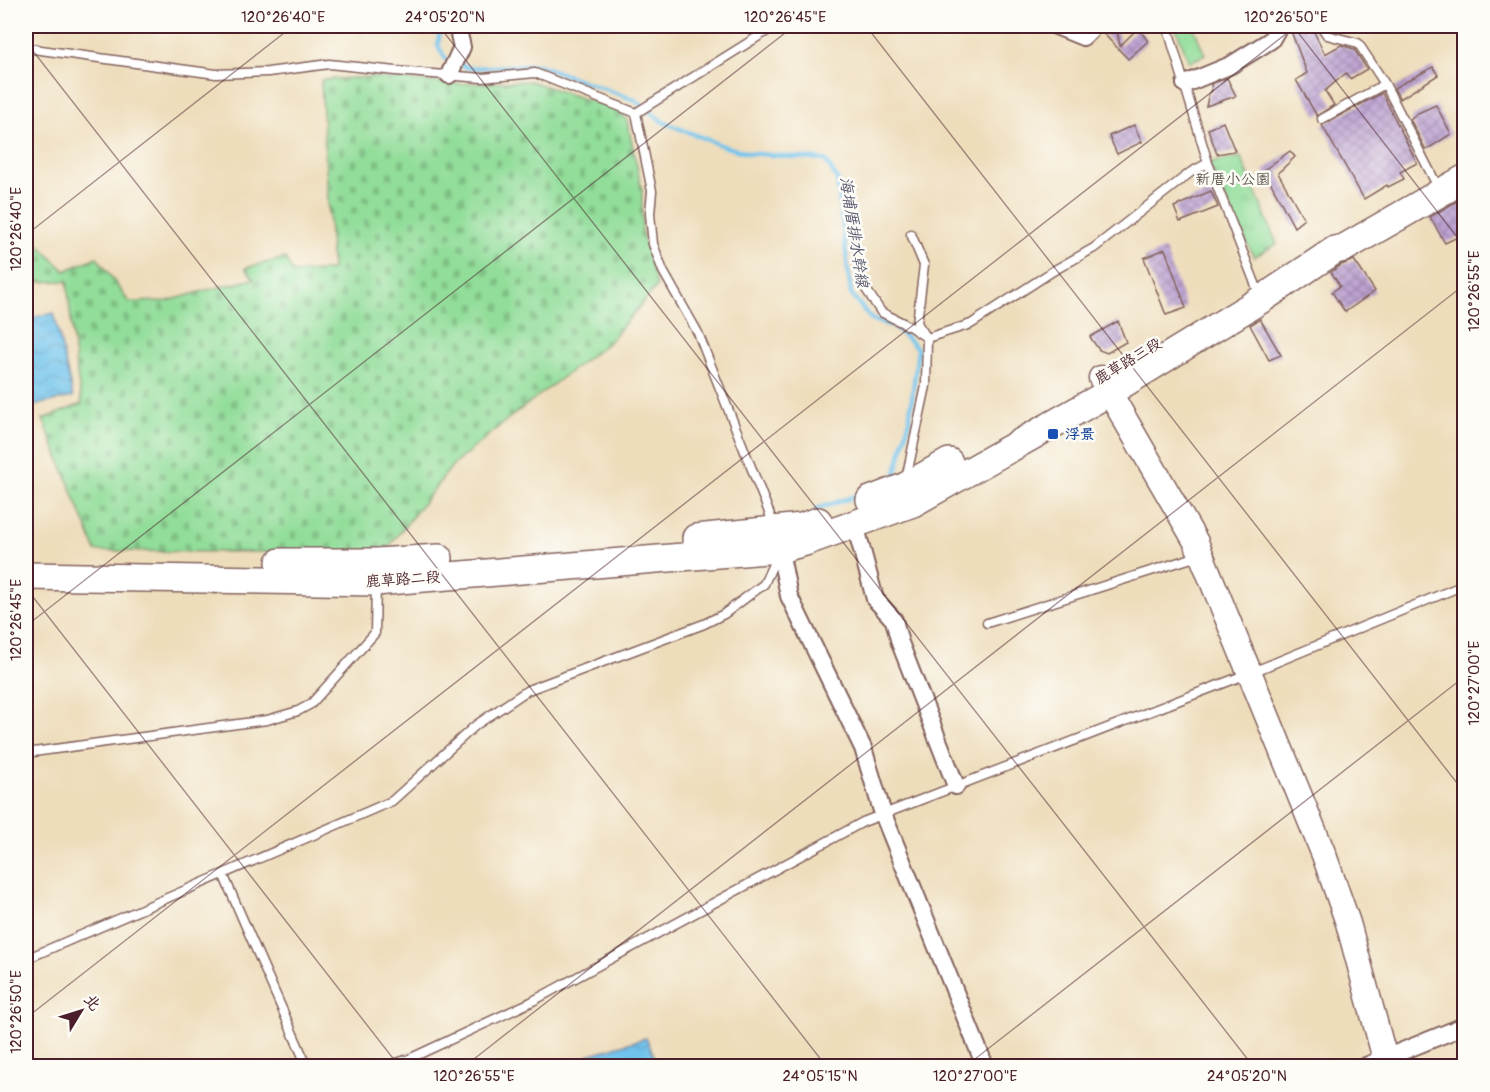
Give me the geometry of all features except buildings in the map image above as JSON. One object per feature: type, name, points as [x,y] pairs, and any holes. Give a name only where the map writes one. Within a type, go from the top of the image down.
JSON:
[{"type":"main road","name":"鹿草路三段","points":[[1436,184],[1464,159]]},
{"type":"main road","name":"鹿草路三段","points":[[778,539],[806,542],[855,524],[1105,385],[1258,291],[1331,235],[1436,184],[1464,178]]},
{"type":"main road","name":"鹿草路三段","points":[[778,539],[802,527],[909,495]]},
{"type":"main road","name":"鹿草路二段","points":[[26,561],[377,562],[620,546],[778,539]]},
{"type":"main road","name":"鹿草路二段","points":[[26,576],[375,582],[778,539]]},
{"type":"street","points":[[449,75],[462,47],[457,26]]},
{"type":"street","points":[[1056,26],[1083,37],[1094,26]]},
{"type":"street","points":[[1185,84],[1231,65],[1271,40],[1279,26]]},
{"type":"street","points":[[1105,385],[1196,542],[1324,855],[1348,923],[1379,1064],[1464,1026]]},
{"type":"street","points":[[855,524],[875,599],[894,620],[900,643],[956,786]]},
{"type":"street","points":[[778,539],[789,597],[863,748],[883,814],[985,1066]]},
{"type":"lane","points":[[636,113],[775,26]]},
{"type":"lane","points":[[1167,26],[1208,163],[1258,291]]},
{"type":"lane","points":[[1321,26],[1327,35],[1358,43],[1385,84],[1436,184]]},
{"type":"lane","points":[[26,48],[216,74],[268,72],[329,64],[482,78],[536,73],[636,113]]},
{"type":"lane","points":[[1322,119],[1385,84]]},
{"type":"lane","points":[[26,959],[392,801],[476,725],[528,690],[704,624],[724,614],[764,584],[778,539],[698,333],[663,272],[653,244],[652,191],[636,113]]},
{"type":"lane","points":[[864,286],[881,312],[927,338],[971,324],[1053,271],[1094,248],[1191,172],[1208,163]]},
{"type":"lane","points":[[909,495],[927,386],[927,338],[918,323],[924,265],[911,234]]},
{"type":"lane","points":[[987,623],[1201,555]]},
{"type":"lane","points":[[26,753],[267,720],[298,711],[311,704],[375,633],[375,582]]},
{"type":"lane","points":[[387,1066],[410,1063],[531,1002],[863,822],[1250,673],[1464,585]]},
{"type":"lane","points":[[223,874],[307,1066]]},
{"type":"green space","points":[[1175,26],[1193,26],[1205,55],[1189,62]]},
{"type":"green space","points":[[371,77],[456,84],[530,81],[620,111],[627,120],[642,190],[642,233],[657,286],[610,341],[508,419],[452,466],[384,553],[96,551],[43,419],[82,404],[67,281],[38,282],[29,263],[37,243],[65,271],[97,257],[129,302],[168,301],[254,279],[245,268],[285,258],[293,273],[332,270],[321,80]]},
{"type":"green space","name":"新厝小公園","points":[[1241,157],[1277,244],[1254,257],[1208,163]]},
{"type":"water","points":[[54,313],[73,397],[26,407],[26,319]]},
{"type":"water","points":[[646,1038],[659,1066],[593,1066],[588,1055]]},
{"type":"waterway","name":"海埔厝排水幹線","points":[[440,26],[438,46],[446,60],[469,68],[539,65],[635,100],[663,122],[723,146],[748,153],[825,160],[837,179],[851,294],[872,320],[894,326],[918,349],[909,422],[894,480]]},
{"type":"waterway","name":"海埔厝排水幹線","points":[[816,509],[862,494]]},
{"type":"place","name":"浮景","points":[[1053,434]]}]
